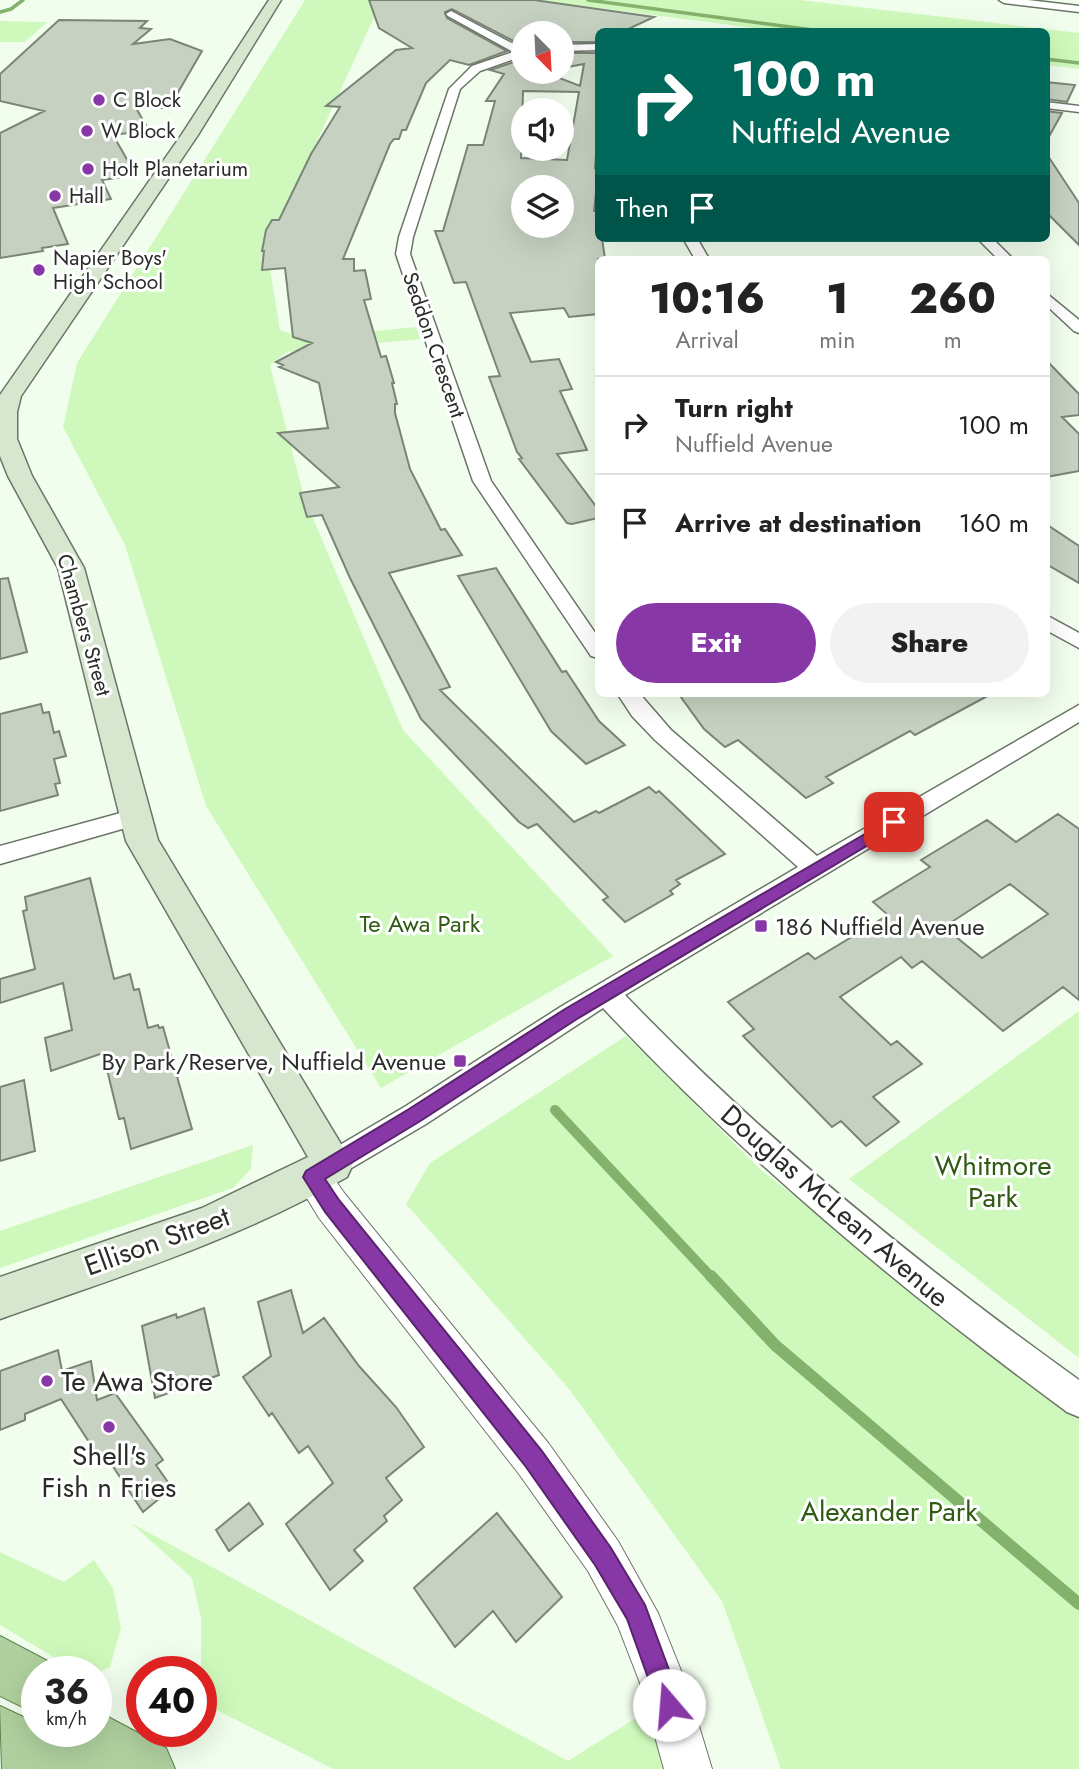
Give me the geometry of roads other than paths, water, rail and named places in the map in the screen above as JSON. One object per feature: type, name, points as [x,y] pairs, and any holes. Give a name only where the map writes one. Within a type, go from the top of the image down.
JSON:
[{"type":"main road","name":"Chambers Street","points":[[275,0],[190,135],[16,386],[6,412],[5,439],[13,460],[71,568],[142,841],[323,1170]]},
{"type":"main road","name":"Ellison Street","points":[[0,1298],[201,1226],[323,1170]]},
{"type":"main road","points":[[0,1664],[21,1676]]},
{"type":"main road","points":[[0,1735],[27,1751],[69,1747]]},
{"type":"main road","points":[[82,1747],[145,1769]]},
{"type":"street","points":[[1004,0],[1079,9]]},
{"type":"street","points":[[450,14],[511,47]]},
{"type":"street","points":[[574,48],[595,47]]},
{"type":"street","name":"Seddon Crescent","points":[[511,56],[477,66],[463,77],[455,89],[406,237],[403,254],[482,481],[595,647]]},
{"type":"street","points":[[1050,105],[1079,109]]},
{"type":"street","points":[[988,242],[1003,256]]},
{"type":"street","points":[[1050,301],[1079,328]]},
{"type":"street","points":[[1050,624],[1079,642]]},
{"type":"street","points":[[631,697],[663,735],[816,869]]},
{"type":"street","points":[[323,1170],[606,993],[1079,712]]},
{"type":"street","points":[[0,855],[135,817]]},
{"type":"street","name":"Douglas McLean Avenue","points":[[606,993],[765,1151],[968,1321],[1079,1400]]},
{"type":"street","name":"Chambers Street","points":[[323,1170],[332,1206],[534,1459],[603,1556],[636,1613],[663,1684],[688,1769]]},
{"type":"waterway","points":[[0,12],[11,9],[23,0]]},
{"type":"waterway","points":[[588,0],[798,28]]},
{"type":"waterway","points":[[1050,59],[1079,63]]},
{"type":"waterway","points":[[555,1110],[712,1278]]},
{"type":"waterway","points":[[711,1276],[775,1345],[1079,1604]]},
{"type":"place","name":"C Block","points":[[99,100]]},
{"type":"place","name":"W Block","points":[[87,131]]},
{"type":"place","name":"Holt Planetarium","points":[[88,169]]},
{"type":"place","name":"Hall","points":[[55,196]]},
{"type":"place","name":"Napier Boys' High School","points":[[39,270]]},
{"type":"place","name":"186 Nuffield Avenue","points":[[761,926]]},
{"type":"place","name":"By Park/Reserve, Nuffield Avenue","points":[[460,1061]]},
{"type":"place","name":"Te Awa Store","points":[[47,1381]]},
{"type":"place","name":"Shell's Fish n Fries","points":[[109,1427]]},
{"type":"park label","name":"Te Awa Park","points":[[420,923]]},
{"type":"park label","name":"Whitmore Park","points":[[993,1181]]},
{"type":"park label","name":"Alexander Park","points":[[889,1511]]}]
